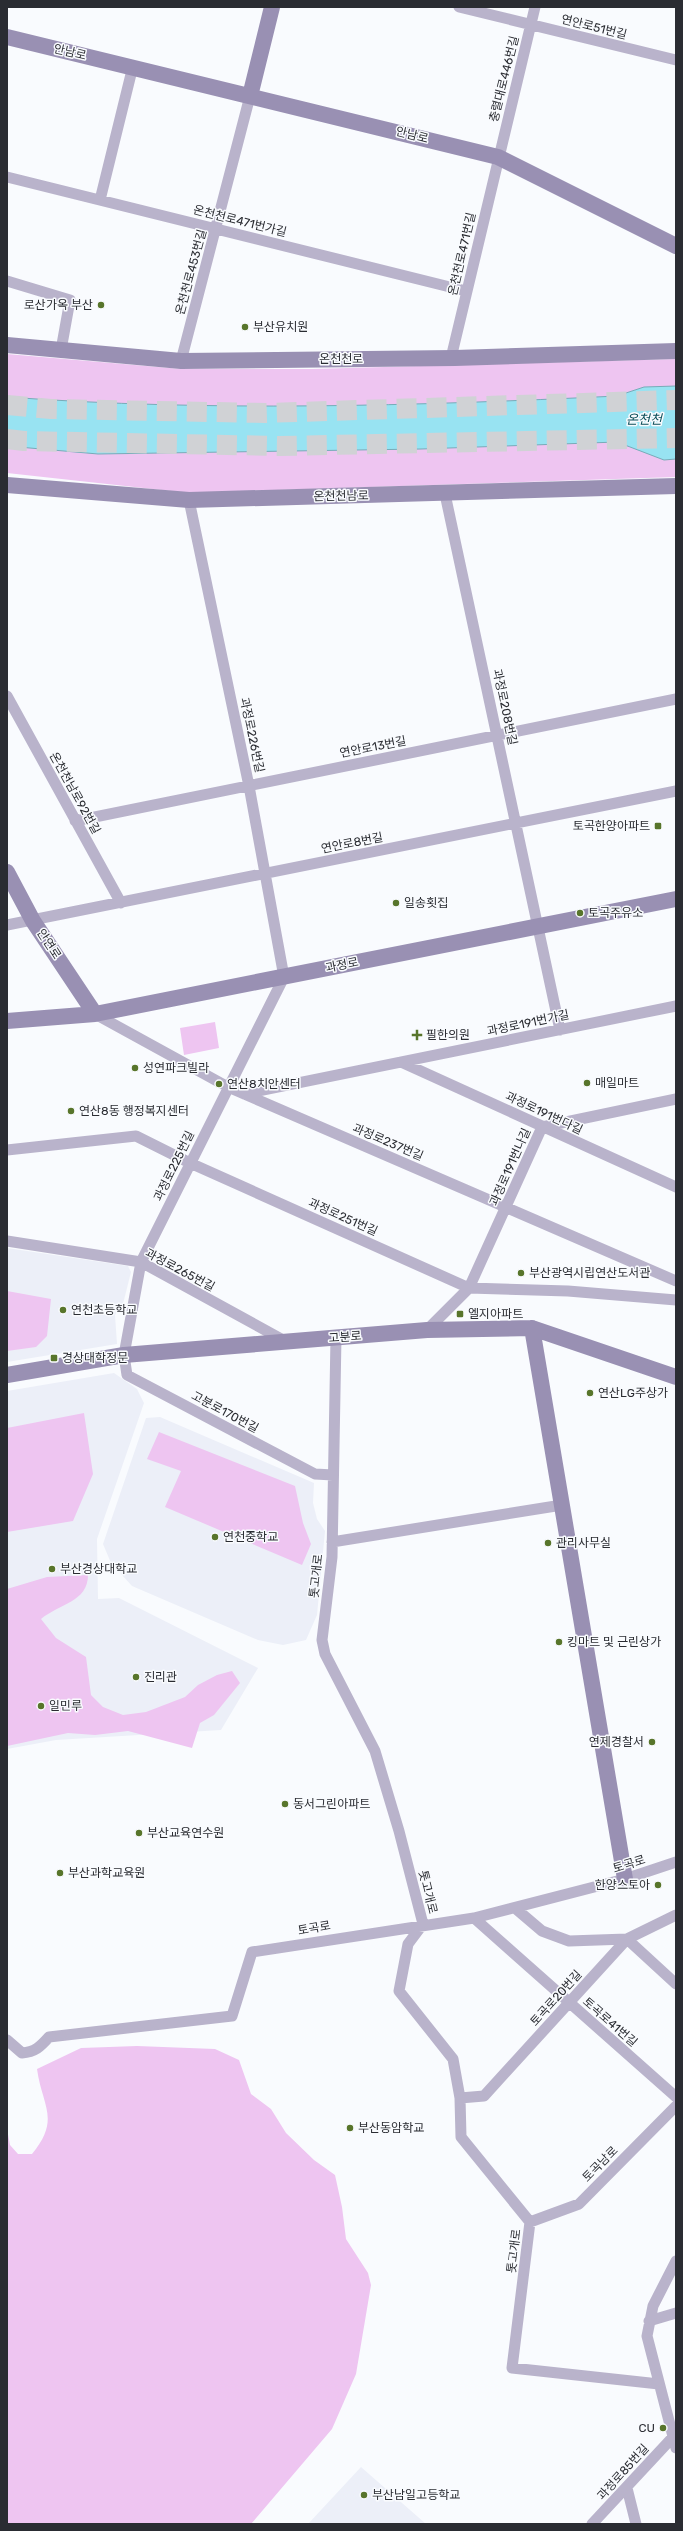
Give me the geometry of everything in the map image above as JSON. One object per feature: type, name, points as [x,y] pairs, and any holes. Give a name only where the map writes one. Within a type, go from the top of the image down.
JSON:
[{"type":"street","points":[[250,96],[272,7]]},
{"type":"street","name":"연안로51번길","points":[[459,7],[676,60]]},
{"type":"street","name":"충렬대로446번길","points":[[498,157],[535,7]]},
{"type":"street","name":"안남로","points":[[7,37],[133,66],[498,157],[676,246]]},
{"type":"street","points":[[100,200],[133,66]]},
{"type":"street","name":"온천천로453번길","points":[[181,362],[250,96]]},
{"type":"street","name":"온천천로471번길","points":[[451,358],[498,157]]},
{"type":"street","name":"온천천로471번가길","points":[[7,177],[466,291]]},
{"type":"street","points":[[7,281],[70,300],[62,350]]},
{"type":"street","name":"온천천로","points":[[7,345],[181,362],[451,358],[676,351]]},
{"type":"street","name":"온천천남로","points":[[7,485],[189,500],[445,494],[676,486]]},
{"type":"street","name":"과정로208번길","points":[[445,494],[498,735],[560,1030]]},
{"type":"street","name":"과정로226번길","points":[[189,500],[249,786],[284,977]]},
{"type":"street","name":"온천천남로92번길","points":[[7,696],[120,903]]},
{"type":"street","name":"연안로13번길","points":[[75,821],[676,699]]},
{"type":"street","name":"연안로8번길","points":[[7,924],[33,921],[676,791]]},
{"type":"street","name":"안연로","points":[[7,872],[33,921],[95,1014]]},
{"type":"street","name":"과정로","points":[[7,1021],[95,1014],[676,899]]},
{"type":"street","name":"과정로225번길","points":[[124,1355],[141,1262],[284,977]]},
{"type":"street","name":"과정로191번가길","points":[[244,1094],[676,1006]]},
{"type":"street","name":"과정로237번길","points":[[95,1014],[228,1087],[676,1281]]},
{"type":"street","name":"과정로191번다길","points":[[401,1062],[676,1187]]},
{"type":"street","name":"과정로191번나길","points":[[427,1330],[469,1288],[542,1127],[676,1099]]},
{"type":"street","name":"과정로251번길","points":[[7,1150],[136,1136],[190,1163],[469,1288],[568,1291],[676,1300]]},
{"type":"street","name":"과정로265번길","points":[[7,1241],[141,1262],[285,1341]]},
{"type":"street","points":[[532,1328],[625,1879]]},
{"type":"street","name":"고분로","points":[[7,1375],[124,1355],[427,1330],[532,1328],[676,1377]]},
{"type":"street","name":"톳고개로","points":[[336,1338],[332,1475],[332,1542],[322,1640],[325,1654],[375,1751],[399,1831],[423,1924],[408,1944],[399,1991],[453,2059],[460,2098],[460,2137],[530,2222],[512,2368],[659,2384]]},
{"type":"street","name":"고분로170번길","points":[[124,1355],[127,1375],[315,1474],[332,1475]]},
{"type":"street","points":[[332,1542],[562,1505]]},
{"type":"street","name":"토곡로","points":[[7,2040],[22,2053],[39,2049],[48,2037],[232,2016],[252,1952],[423,1924],[474,1918],[625,1879],[676,1862]]},
{"type":"street","points":[[515,1908],[542,1931],[569,1941],[627,1939],[676,1984]]},
{"type":"street","name":"토곡로20번길","points":[[460,2098],[484,2096],[627,1939],[676,1915]]},
{"type":"street","name":"토곡로41번길","points":[[474,1918],[676,2098]]},
{"type":"street","name":"토곡남로","points":[[530,2222],[579,2204],[676,2106]]},
{"type":"street","points":[[674,2436],[647,2336],[653,2306],[676,2261]]},
{"type":"street","points":[[649,2321],[676,2314]]},
{"type":"street","name":"과정로85번길","points":[[592,2524],[674,2436]]},
{"type":"street","points":[[627,2488],[636,2524]]},
{"type":"shaded area","points":[[7,354],[181,369],[312,369],[676,359],[676,477],[189,493],[7,473]]},
{"type":"shaded area","points":[[215,1022],[219,1048],[184,1055],[180,1028]]},
{"type":"shaded area","name":"연천초등학교","points":[[7,1248],[128,1266],[131,1272],[123,1304],[115,1315],[117,1344],[7,1362]]},
{"type":"shaded area","points":[[7,1291],[51,1299],[47,1336],[36,1347],[7,1351]]},
{"type":"shaded area","name":"부산경상대학교","points":[[114,1373],[137,1389],[144,1403],[97,1539],[98,1599],[119,1598],[258,1668],[221,1730],[56,1740],[7,1749],[7,1391]]},
{"type":"shaded area","points":[[84,1413],[93,1474],[73,1521],[7,1532],[7,1428]]},
{"type":"shaded area","name":"연천중학교","points":[[160,1417],[314,1483],[313,1503],[317,1519],[325,1531],[317,1615],[306,1640],[283,1645],[258,1640],[132,1586],[111,1563],[103,1544],[146,1418]]},
{"type":"shaded area","points":[[159,1432],[295,1486],[303,1523],[311,1544],[302,1565],[165,1507],[181,1471],[147,1459]]},
{"type":"shaded area","points":[[88,1575],[87,1584],[78,1597],[41,1619],[56,1638],[86,1657],[91,1695],[103,1707],[123,1715],[146,1712],[185,1697],[198,1685],[217,1675],[232,1671],[240,1683],[214,1715],[200,1723],[192,1748],[128,1731],[95,1735],[68,1733],[7,1746],[7,1589],[47,1577]]},
{"type":"shaded area","points":[[137,2046],[215,2049],[239,2060],[251,2094],[271,2109],[286,2133],[314,2160],[335,2175],[342,2207],[346,2239],[368,2273],[371,2285],[356,2374],[332,2429],[251,2524],[7,2524],[7,2129],[10,2145],[18,2154],[32,2154],[41,2142],[46,2131],[48,2121],[37,2069],[81,2048]]},
{"type":"shaded area","name":"부산남일고등학교","points":[[361,2467],[426,2524],[308,2524]]},
{"type":"water","name":"온천천","points":[[676,386],[676,459],[664,460],[617,442],[421,449],[98,454],[7,446],[7,397],[159,405],[388,405],[617,396],[644,387]]},
{"type":"tunnel","points":[[7,405],[51,409],[265,413],[676,400]]},
{"type":"tunnel","points":[[7,439],[24,441],[279,446],[676,438]]},
{"type":"place","name":"로산가옥 부산","points":[[101,305]]},
{"type":"place","name":"부산유치원","points":[[245,327]]},
{"type":"place","name":"토곡한양아파트","points":[[658,826]]},
{"type":"place","name":"일송횟집","points":[[396,903]]},
{"type":"place","name":"토곡주유소","points":[[580,913]]},
{"type":"place","name":"필한의원","points":[[417,1035]]},
{"type":"place","name":"성연파크빌라","points":[[135,1068]]},
{"type":"place","name":"매일마트","points":[[587,1083]]},
{"type":"place","name":"연산8치안센터","points":[[219,1084]]},
{"type":"place","name":"연산8동 행정복지센터","points":[[71,1111]]},
{"type":"place","name":"부산광역시립연산도서관","points":[[521,1273]]},
{"type":"place","name":"연천초등학교","points":[[63,1310]]},
{"type":"place","name":"엘지아파트","points":[[460,1314]]},
{"type":"place","name":"경상대학정문","points":[[54,1358]]},
{"type":"place","name":"연산LG주상가","points":[[590,1393]]},
{"type":"place","name":"연천중학교","points":[[215,1537]]},
{"type":"place","name":"관리사무실","points":[[548,1543]]},
{"type":"place","name":"부산경상대학교","points":[[52,1569]]},
{"type":"place","name":"킹마트 및 근린상가","points":[[559,1642]]},
{"type":"place","name":"진리관","points":[[136,1677]]},
{"type":"place","name":"일민루","points":[[41,1706]]},
{"type":"place","name":"연제경찰서","points":[[652,1742]]},
{"type":"place","name":"동서그린아파트","points":[[285,1804]]},
{"type":"place","name":"부산교육연수원","points":[[139,1833]]},
{"type":"place","name":"부산과학교육원","points":[[60,1873]]},
{"type":"place","name":"한양스토아","points":[[658,1885]]},
{"type":"place","name":"부산동암학교","points":[[350,2128]]},
{"type":"place","name":"CU","points":[[663,2428]]},
{"type":"place","name":"부산남일고등학교","points":[[364,2495]]}]
